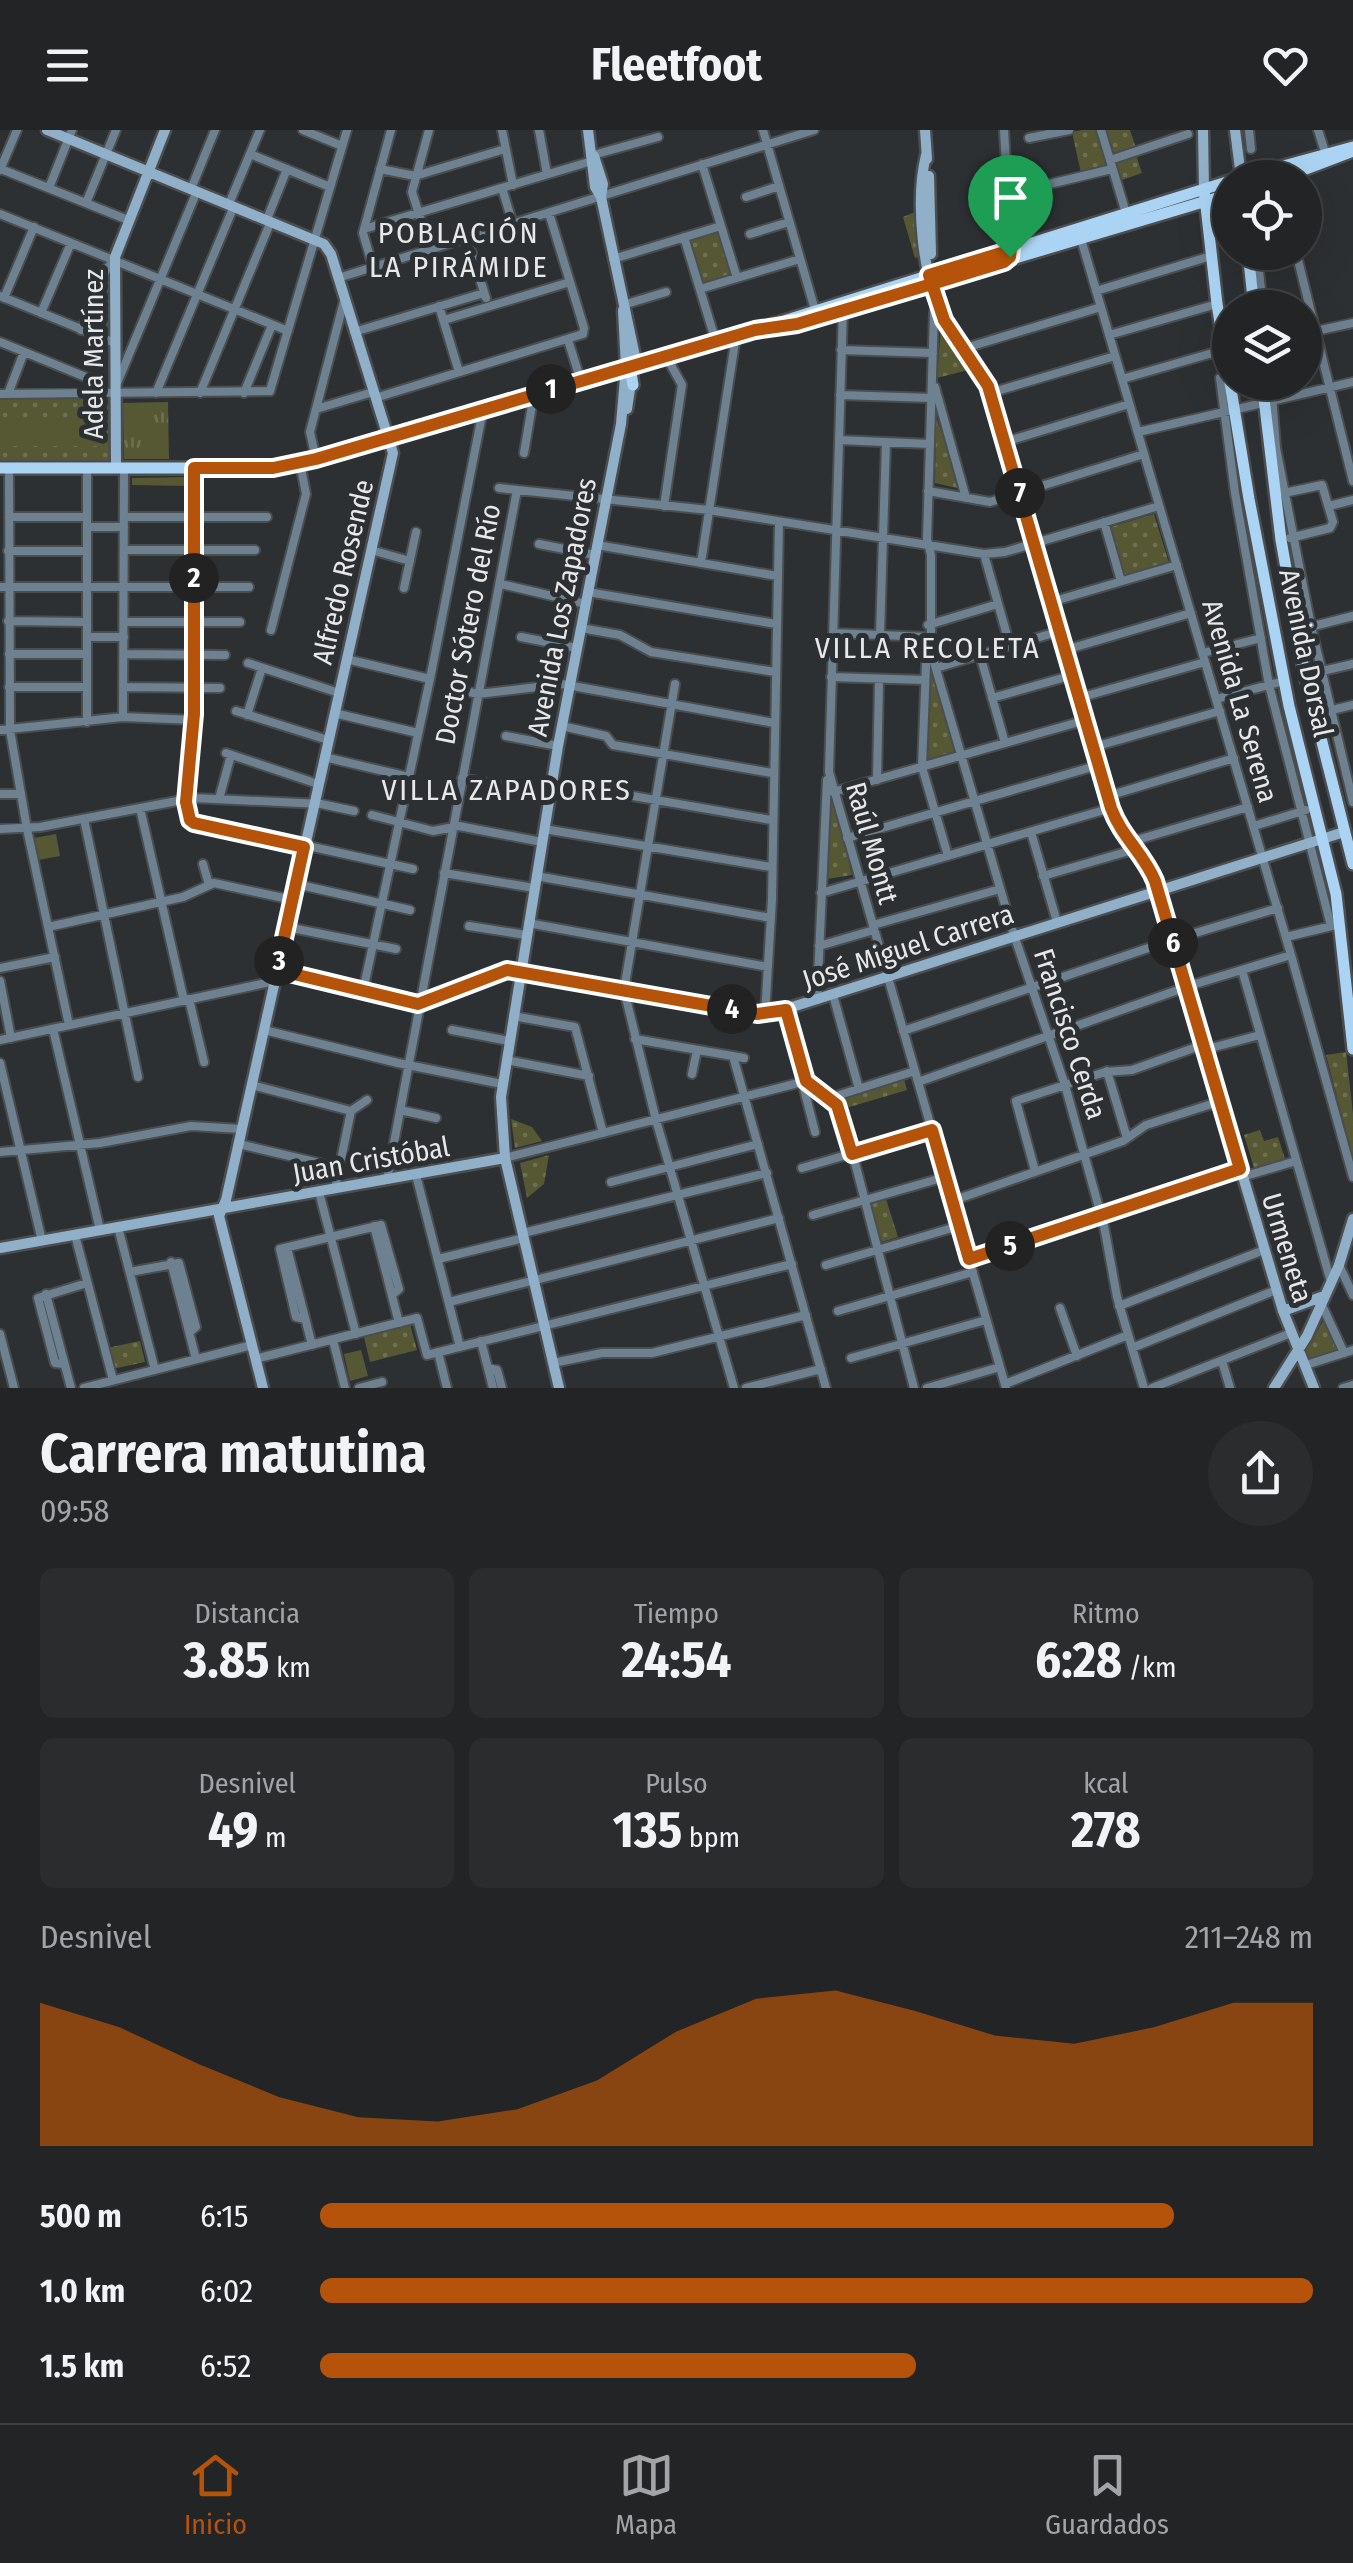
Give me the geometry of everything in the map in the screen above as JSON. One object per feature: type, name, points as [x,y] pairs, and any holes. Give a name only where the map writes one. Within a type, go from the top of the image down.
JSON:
[{"type":"main road","points":[[1299,160],[1353,149]]},
{"type":"main road","points":[[1322,161],[1353,149]]},
{"type":"main road","points":[[5,468],[273,468],[300,463],[815,310],[1081,239],[1212,190]]},
{"type":"main road","name":"Avenida Dorsal","points":[[1204,195],[1215,290]]},
{"type":"main road","points":[[755,330],[788,326],[843,310],[1126,214],[1212,195]]},
{"type":"main road","points":[[1004,262],[1011,250]]},
{"type":"main road","points":[[625,351],[632,384]]},
{"type":"main road","name":"Avenida Dorsal","points":[[1228,400],[1244,504],[1275,635],[1309,809],[1324,840],[1353,1049]]},
{"type":"main road","name":"Avenida Dorsal","points":[[1269,402],[1280,494],[1280,540],[1305,676],[1353,864]]},
{"type":"street","points":[[16,130],[0,170],[128,220]]},
{"type":"street","points":[[47,130],[70,134],[106,154],[314,238]]},
{"type":"street","points":[[86,203],[116,130]]},
{"type":"street","name":"Adela Martínez","points":[[120,468],[111,392],[114,261],[165,130]]},
{"type":"street","points":[[111,392],[160,279],[215,130]]},
{"type":"street","points":[[156,393],[260,130]]},
{"type":"street","points":[[303,130],[342,146]]},
{"type":"street","points":[[24,352],[4,394],[270,391],[347,130]]},
{"type":"street","points":[[372,267],[364,229],[391,130]]},
{"type":"street","points":[[429,130],[412,192],[430,249]]},
{"type":"street","points":[[502,130],[512,184]]},
{"type":"street","points":[[538,130],[547,174]]},
{"type":"street","name":"Avenida Los Zapadores","points":[[559,1388],[501,1127],[502,1084],[544,828],[630,366],[630,328],[601,197],[595,187],[588,130]]},
{"type":"street","points":[[763,130],[815,310]]},
{"type":"street","points":[[338,278],[811,130]]},
{"type":"street","name":"Urmeneta","points":[[925,130],[930,280],[937,304],[990,393],[1110,802],[1148,865],[1157,890],[1276,1290],[1314,1388]]},
{"type":"street","points":[[1004,130],[1011,250]]},
{"type":"street","points":[[1029,138],[1069,130]]},
{"type":"street","points":[[1101,130],[1126,214]]},
{"type":"street","name":"Avenida Dorsal","points":[[1203,130],[1204,195]]},
{"type":"street","points":[[1235,130],[1238,160]]},
{"type":"street","points":[[1250,130],[1251,149]]},
{"type":"street","points":[[1318,130],[1325,152]]},
{"type":"street","points":[[48,188],[70,134]]},
{"type":"street","points":[[1036,187],[1188,134]]},
{"type":"street","points":[[364,229],[658,137]]},
{"type":"street","points":[[380,169],[415,176],[506,149]]},
{"type":"street","points":[[250,154],[330,187]]},
{"type":"street","points":[[702,164],[736,278]]},
{"type":"street","points":[[200,393],[287,169]]},
{"type":"street","points":[[746,197],[779,186]]},
{"type":"street","points":[[502,188],[513,224]]},
{"type":"street","points":[[316,409],[459,372],[584,333],[549,213]]},
{"type":"street","points":[[0,214],[288,331]]},
{"type":"street","points":[[750,234],[789,222]]},
{"type":"street","points":[[613,258],[721,226]]},
{"type":"street","points":[[34,228],[2,297],[114,344]]},
{"type":"street","points":[[684,237],[716,342]]},
{"type":"street","name":"Alfredo Rosende","points":[[222,1208],[392,453],[329,250],[314,238]]},
{"type":"street","points":[[467,238],[488,307]]},
{"type":"street","name":"Avenida La Serena","points":[[1081,239],[1292,955],[1353,1177]]},
{"type":"street","points":[[41,313],[71,243]]},
{"type":"street","points":[[1096,291],[1211,256]]},
{"type":"street","points":[[700,289],[800,258]]},
{"type":"street","points":[[81,330],[106,268],[114,261]]},
{"type":"street","points":[[444,320],[570,282]]},
{"type":"street","points":[[623,307],[666,292]]},
{"type":"street","points":[[354,332],[484,293]]},
{"type":"street","points":[[316,459],[310,437],[344,302]]},
{"type":"street","name":"Francisco Cerda","points":[[937,304],[922,767],[948,856]]},
{"type":"street","points":[[1109,334],[1212,305]]},
{"type":"street","points":[[440,306],[459,372]]},
{"type":"street","name":"Avenida Los Zapadores","points":[[623,307],[625,351]]},
{"type":"street","points":[[962,349],[1101,308]]},
{"type":"street","name":"Raúl Montt","points":[[817,1000],[829,772],[843,310]]},
{"type":"street","points":[[1322,331],[1353,323]]},
{"type":"street","points":[[244,393],[272,325]]},
{"type":"street","points":[[701,563],[736,336]]},
{"type":"street","points":[[568,340],[580,381]]},
{"type":"street","points":[[0,342],[94,381],[111,392]]},
{"type":"street","points":[[842,350],[933,353]]},
{"type":"street","points":[[1122,379],[1212,353]]},
{"type":"street","points":[[664,506],[682,384],[666,356]]},
{"type":"street","points":[[990,393],[1116,356]]},
{"type":"street","points":[[1322,356],[1353,482]]},
{"type":"street","name":"Francisco Cerda","points":[[932,377],[966,498]]},
{"type":"street","points":[[1138,432],[1353,382]]},
{"type":"street","name":"Avenida Los Zapadores","points":[[621,424],[632,384]]},
{"type":"street","points":[[524,454],[534,394]]},
{"type":"street","points":[[840,396],[932,398]]},
{"type":"street","name":"Avenida Dorsal","points":[[1226,400],[1229,411]]},
{"type":"street","points":[[1005,442],[1130,404]]},
{"type":"street","points":[[363,991],[483,410]]},
{"type":"street","points":[[1341,433],[1353,430]]},
{"type":"street","points":[[839,440],[930,444]]},
{"type":"street","points":[[880,635],[886,442]]},
{"type":"street","points":[[928,491],[990,502],[1144,454]]},
{"type":"street","points":[[271,630],[306,494],[300,463]]},
{"type":"street","points":[[5,468],[9,517],[4,535],[8,551],[4,587],[9,687],[5,730],[69,1025]]},
{"type":"street","points":[[86,722],[87,468]]},
{"type":"street","points":[[120,468],[124,522],[123,718]]},
{"type":"street","points":[[194,468],[194,720],[187,799],[192,823],[413,869]]},
{"type":"street","points":[[1280,540],[1294,537],[1331,527],[1321,484],[1280,494],[1294,537],[1320,672],[1353,801],[1337,804]]},
{"type":"street","points":[[500,488],[709,510],[984,554],[1160,506]]},
{"type":"street","name":"Doctor Sótero del Río","points":[[387,1180],[516,490]]},
{"type":"street","points":[[1329,506],[1353,500]]},
{"type":"street","name":"Avenida Dorsal","points":[[1244,504],[1269,685],[1309,809],[1311,844],[1336,925]]},
{"type":"street","points":[[9,517],[124,522],[268,517]]},
{"type":"street","points":[[764,1014],[771,918],[779,522]]},
{"type":"street","points":[[1104,522],[1121,581]]},
{"type":"street","points":[[404,588],[416,532]]},
{"type":"street","points":[[539,544],[777,576]]},
{"type":"street","points":[[124,550],[255,550]]},
{"type":"street","points":[[371,550],[410,560]]},
{"type":"street","points":[[8,551],[87,551]]},
{"type":"street","points":[[984,554],[1010,646]]},
{"type":"street","points":[[1052,602],[1177,564]]},
{"type":"street","points":[[501,584],[776,624]]},
{"type":"street","points":[[4,587],[248,587]]},
{"type":"street","points":[[928,624],[998,604]]},
{"type":"street","points":[[1065,650],[1191,613]]},
{"type":"street","points":[[1297,630],[1353,616]]},
{"type":"street","points":[[8,621],[87,622]]},
{"type":"street","points":[[124,622],[240,622]]},
{"type":"street","points":[[581,628],[620,635],[651,652],[775,672]]},
{"type":"street","points":[[936,668],[1060,631]]},
{"type":"street","points":[[833,633],[928,636]]},
{"type":"street","points":[[1079,698],[1275,635]]},
{"type":"street","name":"Francisco Cerda","points":[[928,636],[1000,889],[1065,1085],[1101,1215],[1119,1306],[1144,1388]]},
{"type":"street","points":[[87,638],[124,637]]},
{"type":"street","points":[[521,637],[577,648]]},
{"type":"street","points":[[8,654],[87,654]]},
{"type":"street","points":[[124,654],[225,655]]},
{"type":"street","points":[[980,655],[1005,743]]},
{"type":"street","points":[[346,659],[430,680]]},
{"type":"street","points":[[248,663],[339,693]]},
{"type":"street","points":[[1305,676],[1353,664]]},
{"type":"street","points":[[247,715],[262,668]]},
{"type":"street","points":[[992,698],[1072,675]]},
{"type":"street","points":[[831,677],[924,680]]},
{"type":"street","points":[[877,780],[879,679]]},
{"type":"street","points":[[1216,699],[1284,681]]},
{"type":"street","points":[[461,690],[478,694],[556,683],[774,722]]},
{"type":"street","points":[[675,684],[624,990],[731,1388]]},
{"type":"street","points":[[9,687],[86,687]]},
{"type":"street","points":[[124,688],[220,688]]},
{"type":"street","points":[[1314,714],[1353,704]]},
{"type":"street","points":[[1094,747],[1220,711]]},
{"type":"street","points":[[236,712],[328,740]]},
{"type":"street","points":[[334,712],[418,734]]},
{"type":"street","points":[[5,730],[123,718],[194,720]]},
{"type":"street","points":[[833,792],[1086,720]]},
{"type":"street","points":[[562,726],[606,736],[613,744],[772,774]]},
{"type":"street","points":[[506,736],[558,746]]},
{"type":"street","points":[[219,799],[228,754],[318,784]]},
{"type":"street","points":[[324,757],[409,778]]},
{"type":"street","points":[[822,893],[1030,832],[1234,758]]},
{"type":"street","points":[[847,838],[1099,764]]},
{"type":"street","name":"Raúl Montt","points":[[829,772],[1005,1386]]},
{"type":"street","points":[[462,778],[656,800],[771,820]]},
{"type":"street","points":[[0,794],[21,794]]},
{"type":"street","points":[[0,829],[27,829],[187,799],[314,804],[354,811]]},
{"type":"street","points":[[1044,876],[1248,807]]},
{"type":"street","points":[[140,808],[204,1062]]},
{"type":"street","points":[[1254,826],[1309,809]]},
{"type":"street","points":[[372,815],[433,831],[453,826],[542,842]]},
{"type":"street","points":[[84,819],[138,1077]]},
{"type":"street","points":[[544,828],[771,867]]},
{"type":"street","points":[[1030,832],[1057,922]]},
{"type":"street","name":"José Miguel Carrera","points":[[421,1003],[503,971],[764,1014],[786,1010],[1344,832]]},
{"type":"street","points":[[203,864],[210,885]]},
{"type":"street","points":[[444,872],[640,895],[771,918]]},
{"type":"street","points":[[48,927],[191,895],[219,883],[293,900]]},
{"type":"street","points":[[296,884],[410,910]]},
{"type":"street","points":[[820,946],[1000,889]]},
{"type":"street","points":[[903,1031],[1278,908]]},
{"type":"street","points":[[528,923],[768,967]]},
{"type":"street","points":[[1286,937],[1336,925]]},
{"type":"street","points":[[469,926],[526,936]]},
{"type":"street","points":[[286,928],[396,949]]},
{"type":"street","points":[[918,1082],[1292,955]]},
{"type":"street","points":[[0,968],[54,957]]},
{"type":"street","points":[[1242,970],[1331,1282]]},
{"type":"street","points":[[0,1040],[186,1000],[276,976],[421,1003]]},
{"type":"street","points":[[0,981],[12,1038]]},
{"type":"street","points":[[833,995],[859,1088]]},
{"type":"street","points":[[786,1010],[806,1081],[804,1089],[815,1132]]},
{"type":"street","points":[[513,1016],[576,1027],[603,1133]]},
{"type":"street","points":[[53,1029],[100,1230]]},
{"type":"street","points":[[264,1030],[502,1084]]},
{"type":"street","points":[[452,1030],[509,1041]]},
{"type":"street","points":[[1035,1171],[1016,1101],[1107,1071],[1132,1070],[1206,1046],[1260,1035]]},
{"type":"street","points":[[635,1040],[744,1058]]},
{"type":"street","points":[[692,1074],[696,1050]]},
{"type":"street","points":[[733,1056],[826,1388]]},
{"type":"street","points":[[506,1060],[588,1076]]},
{"type":"street","points":[[0,1063],[42,1240]]},
{"type":"street","points":[[1107,1071],[1128,1138]]},
{"type":"street","points":[[830,1098],[915,1072]]},
{"type":"street","points":[[806,1081],[830,1098],[842,1114],[914,1388]]},
{"type":"street","name":"Juan Cristóbal","points":[[0,1248],[505,1158],[806,1081]]},
{"type":"street","points":[[252,1085],[351,1111]]},
{"type":"street","points":[[335,1189],[351,1111],[367,1100]]},
{"type":"street","points":[[952,1201],[1128,1138],[1146,1125],[1221,1101]]},
{"type":"street","points":[[400,1110],[436,1118]]},
{"type":"street","points":[[0,1152],[80,1145],[191,1126],[242,1130]]},
{"type":"street","points":[[802,1168],[932,1130]]},
{"type":"street","points":[[239,1144],[340,1168]]},
{"type":"street","points":[[611,1182],[758,1144]]},
{"type":"street","points":[[969,1259],[1241,1173],[1296,1161]]},
{"type":"street","points":[[438,1259],[766,1173]]},
{"type":"street","points":[[416,1175],[460,1347]]},
{"type":"street","points":[[813,1216],[945,1177]]},
{"type":"street","points":[[319,1192],[356,1334]]},
{"type":"street","points":[[222,1208],[219,1218],[262,1388]]},
{"type":"street","points":[[449,1302],[779,1218]]},
{"type":"street","points":[[1274,1388],[1300,1350],[1338,1265],[1353,1219]]},
{"type":"street","points":[[312,1345],[283,1249],[331,1236],[378,1225],[399,1323]]},
{"type":"street","points":[[826,1264],[960,1226]]},
{"type":"street","points":[[118,1227],[155,1370]]},
{"type":"street","points":[[75,1235],[112,1380]]},
{"type":"street","points":[[1338,1265],[1353,1243]]},
{"type":"street","points":[[1119,1306],[1264,1250]]},
{"type":"street","points":[[130,1272],[171,1262],[180,1264],[196,1327],[190,1332],[196,1359]]},
{"type":"street","points":[[255,1359],[417,1318],[427,1355],[792,1264]]},
{"type":"street","points":[[1338,1265],[1353,1295]]},
{"type":"street","points":[[838,1311],[973,1272]]},
{"type":"street","points":[[70,1388],[46,1294],[87,1283]]},
{"type":"street","points":[[1132,1348],[1276,1290]]},
{"type":"street","points":[[1283,1312],[1323,1300]]},
{"type":"street","points":[[1306,1365],[1349,1352],[1323,1300]]},
{"type":"street","points":[[1060,1308],[1077,1356]]},
{"type":"street","points":[[553,1362],[602,1353],[644,1354],[806,1315]]},
{"type":"street","points":[[851,1358],[986,1320]]},
{"type":"street","points":[[1152,1388],[1291,1333]]},
{"type":"street","points":[[0,1334],[14,1388]]},
{"type":"street","points":[[1005,1386],[1128,1335]]},
{"type":"street","points":[[332,1340],[344,1388]]},
{"type":"street","points":[[481,1342],[493,1388]]},
{"type":"street","points":[[87,1388],[252,1345]]},
{"type":"street","points":[[438,1352],[447,1388]]},
{"type":"street","points":[[1222,1361],[1230,1388]]},
{"type":"street","points":[[927,1388],[1000,1367]]},
{"type":"street","points":[[488,1368],[497,1370],[502,1388]]},
{"type":"street","points":[[746,1388],[821,1370]]},
{"type":"street","points":[[131,1376],[134,1388]]},
{"type":"street","points":[[359,1388],[382,1382]]},
{"type":"street","points":[[1344,1388],[1353,1385]]},
{"type":"green space","points":[[1098,130],[1106,168],[1081,173],[1072,132]]},
{"type":"green space","points":[[1105,130],[1130,130],[1136,148],[1113,155]]},
{"type":"green space","points":[[1136,155],[1142,173],[1122,180],[1116,163]]},
{"type":"green space","points":[[915,212],[918,257],[915,258],[903,217]]},
{"type":"green space","points":[[718,230],[733,277],[702,287],[687,240]]},
{"type":"green space","points":[[108,272],[110,275],[110,339],[86,325]]},
{"type":"green space","points":[[941,324],[972,369],[937,378]]},
{"type":"green space","points":[[111,397],[112,464],[0,464],[0,398]]},
{"type":"green space","points":[[168,402],[169,459],[124,459],[123,403]]},
{"type":"green space","points":[[936,416],[961,489],[935,483]]},
{"type":"green space","points":[[1,418],[48,418],[48,446],[1,446]]},
{"type":"green space","points":[[51,418],[99,418],[99,446],[51,446]]},
{"type":"green space","points":[[189,477],[189,486],[132,485],[132,478]]},
{"type":"green space","points":[[1154,514],[1169,563],[1125,576],[1110,527]]},
{"type":"green space","points":[[929,663],[956,751],[928,759]]},
{"type":"green space","points":[[831,795],[852,875],[827,879]]},
{"type":"green space","points":[[56,834],[60,856],[38,860],[34,838]]},
{"type":"green space","points":[[1346,1052],[1353,1114],[1353,1158],[1326,1055]]},
{"type":"green space","points":[[904,1079],[907,1090],[846,1108],[842,1097]]},
{"type":"green space","points":[[511,1119],[532,1127],[542,1141],[515,1148]]},
{"type":"green space","points":[[1260,1130],[1264,1141],[1278,1137],[1286,1162],[1255,1171],[1244,1135]]},
{"type":"green space","points":[[549,1155],[544,1184],[527,1198],[520,1163]]},
{"type":"green space","points":[[886,1199],[898,1237],[882,1242],[870,1204]]},
{"type":"green space","points":[[1325,1317],[1340,1350],[1309,1361],[1306,1351]]},
{"type":"green space","points":[[410,1324],[417,1350],[370,1362],[364,1337]]},
{"type":"green space","points":[[140,1341],[145,1362],[112,1369],[107,1348]]},
{"type":"green space","points":[[361,1350],[368,1376],[350,1381],[344,1354]]},
{"type":"district","name":"POBLACIÓN LA PIRÁMIDE","points":[[459,250]]},
{"type":"district","name":"VILLA RECOLETA","points":[[928,648]]},
{"type":"district","name":"VILLA ZAPADORES","points":[[507,790]]},
{"type":"route","points":[[1010,257],[1004,262],[932,284],[926,286],[797,324],[755,330],[316,459],[273,468],[194,468],[194,714],[186,805],[194,823],[304,847],[277,970],[415,1004],[507,970],[757,1014],[786,1010],[806,1081],[837,1105],[852,1154],[932,1130],[969,1259],[1240,1169],[1155,881],[1111,808],[988,386],[944,320],[937,304],[932,284],[929,275],[1011,250],[1010,257]]}]
